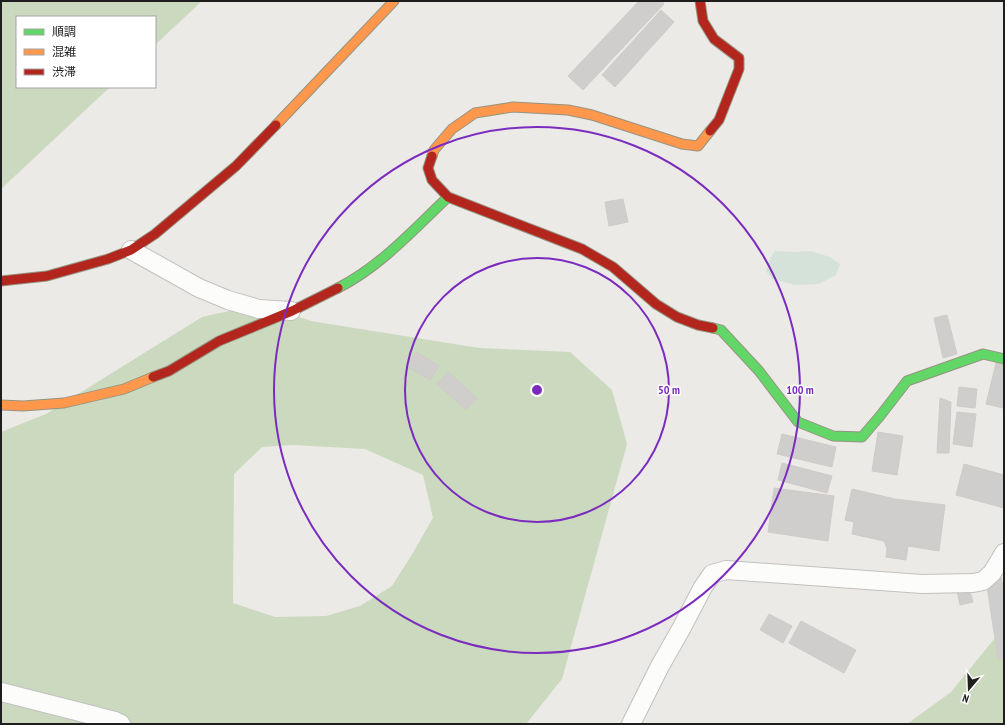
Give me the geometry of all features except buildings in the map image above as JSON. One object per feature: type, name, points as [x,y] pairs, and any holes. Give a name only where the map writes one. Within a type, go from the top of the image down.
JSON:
[{"type":"street","points":[[1,281],[47,276],[108,260],[131,250],[155,234],[236,166],[394,1]]},
{"type":"street","points":[[700,1],[703,21],[714,39],[739,58],[739,69],[719,120],[698,146],[682,144],[592,115],[568,110],[513,107],[475,113],[452,129],[434,150],[428,168],[432,180],[448,197],[582,249],[613,267],[656,304],[677,317],[698,325],[722,330],[759,371],[798,422],[833,436],[862,437],[907,381],[983,354],[1004,359]]},
{"type":"street","points":[[1,405],[23,406],[64,403],[124,389],[169,371],[219,341],[292,311],[346,284],[366,272],[388,255],[448,197]]},
{"type":"street","points":[[131,250],[199,288],[228,300],[259,309],[292,311]]},
{"type":"street","points":[[631,724],[660,666],[703,587],[712,574],[726,570],[922,584],[973,583],[983,580],[992,573],[1004,552]]},
{"type":"street","points":[[1,692],[115,721],[121,724]]},
{"type":"green space","points":[[1,1],[202,1],[156,44],[156,16],[16,16],[16,88],[109,88],[1,189]]},
{"type":"green space","points":[[261,304],[311,321],[479,348],[570,352],[612,390],[627,444],[562,679],[526,724],[1,724],[1,432],[46,414],[202,317]],"holes":[[[293,445],[365,449],[423,475],[433,518],[392,586],[360,606],[326,616],[275,617],[233,603],[234,474],[262,447]]]},
{"type":"green space","points":[[1004,627],[1004,724],[907,724],[951,692]]},
{"type":"shaded area","points":[[775,251],[811,251],[830,257],[840,264],[836,275],[819,284],[795,285],[772,279],[766,271],[770,258]]},
{"type":"traffic: fast","points":[[338,288],[354,279],[396,247],[448,197]]},
{"type":"traffic: fast","points":[[713,328],[721,330],[759,371],[798,422],[833,436],[862,437],[907,381],[983,354],[1004,359]]},
{"type":"traffic: slow","points":[[276,125],[394,1]]},
{"type":"traffic: slow","points":[[432,156],[434,150],[452,129],[475,113],[513,107],[568,110],[592,115],[682,144],[698,146],[710,131]]},
{"type":"traffic: slow","points":[[1,405],[23,406],[64,403],[124,389],[153,377]]},
{"type":"traffic: jam","points":[[700,1],[703,21],[714,39],[739,58],[739,69],[719,120],[710,131]]},
{"type":"traffic: jam","points":[[1,281],[47,276],[108,259],[131,250],[155,234],[236,166],[276,125]]},
{"type":"traffic: jam","points":[[432,156],[428,168],[432,180],[448,197],[582,249],[613,267],[656,304],[677,317],[698,325],[713,328]]},
{"type":"traffic: jam","points":[[153,377],[169,371],[219,341],[292,311],[338,288]]}]
